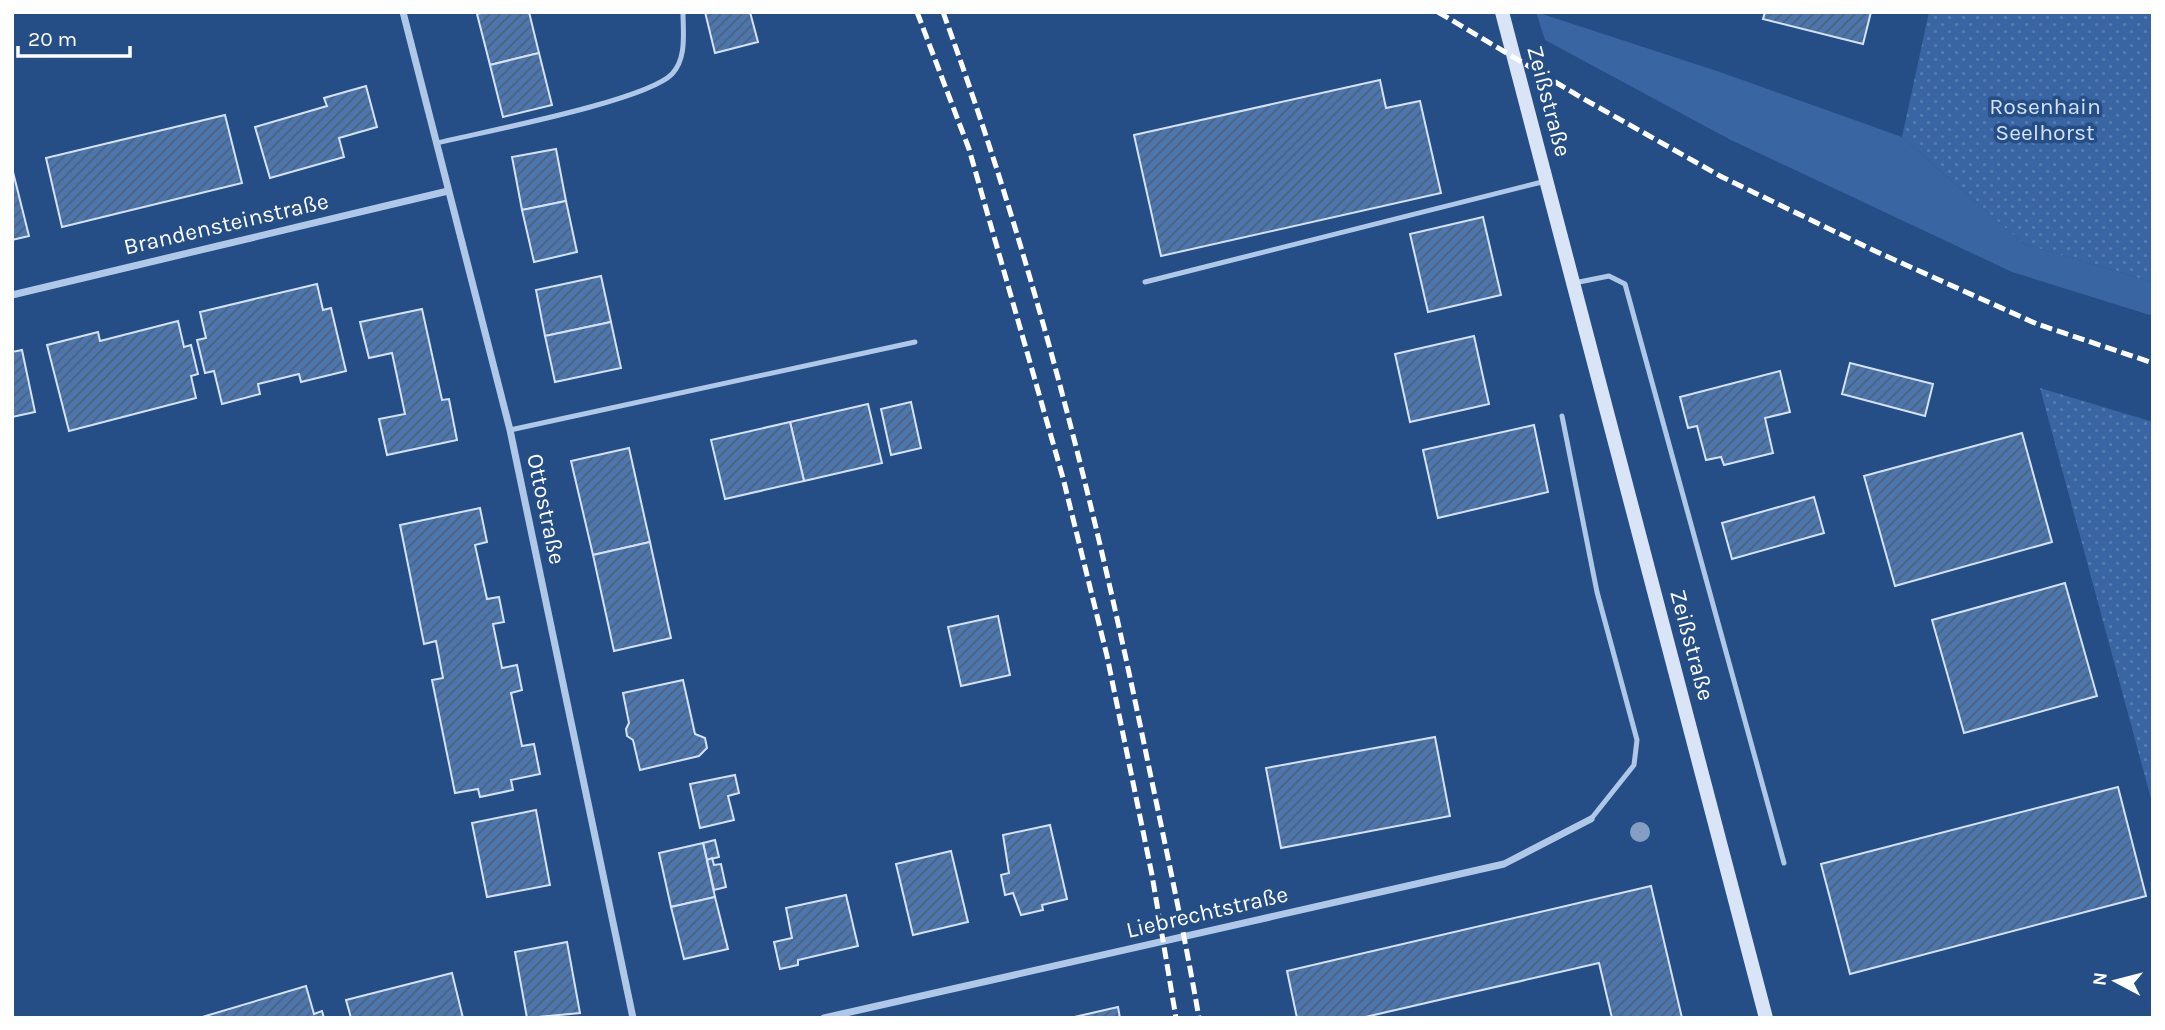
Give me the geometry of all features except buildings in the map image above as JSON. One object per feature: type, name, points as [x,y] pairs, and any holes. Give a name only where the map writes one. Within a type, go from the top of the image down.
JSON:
[{"type":"street","name":"Ottostraße","points":[[403,12],[510,430],[633,1018]]},
{"type":"street","name":"Zeißstraße","points":[[1502,12],[1766,1018]]},
{"type":"street","name":"Brandensteinstraße","points":[[12,295],[448,191]]},
{"type":"street","name":"Liebrechtstraße","points":[[824,1018],[1504,864],[1591,819]]},
{"type":"lane","points":[[437,143],[617,99],[652,87],[672,74],[682,58],[684,12]]},
{"type":"lane","points":[[1145,282],[1547,181]]},
{"type":"lane","name":"Zeißstraße","points":[[1574,283],[1609,276],[1625,284],[1784,863]]},
{"type":"lane","points":[[510,430],[915,342]]},
{"type":"lane","points":[[1562,416],[1597,592],[1637,740],[1634,765],[1591,819]]},
{"type":"green space","points":[[1536,12],[1720,72],[1902,137],[2024,244],[2153,282],[2153,316],[2012,272],[1729,139],[1545,40]]},
{"type":"green space","name":"Rosenhain Seelhorst","points":[[1929,12],[2153,12],[2153,282],[2024,244],[1902,137]]},
{"type":"green space","points":[[2040,388],[2153,422],[2153,806]]},
{"type":"railway","points":[[917,12],[969,149],[1063,478],[1107,656],[1152,875],[1176,1018]]},
{"type":"railway","points":[[943,12],[975,103],[1033,288],[1083,475],[1127,663],[1199,1018]]},
{"type":"railway","points":[[1438,12],[1722,177],[1875,251],[2037,324],[2153,363]]}]
